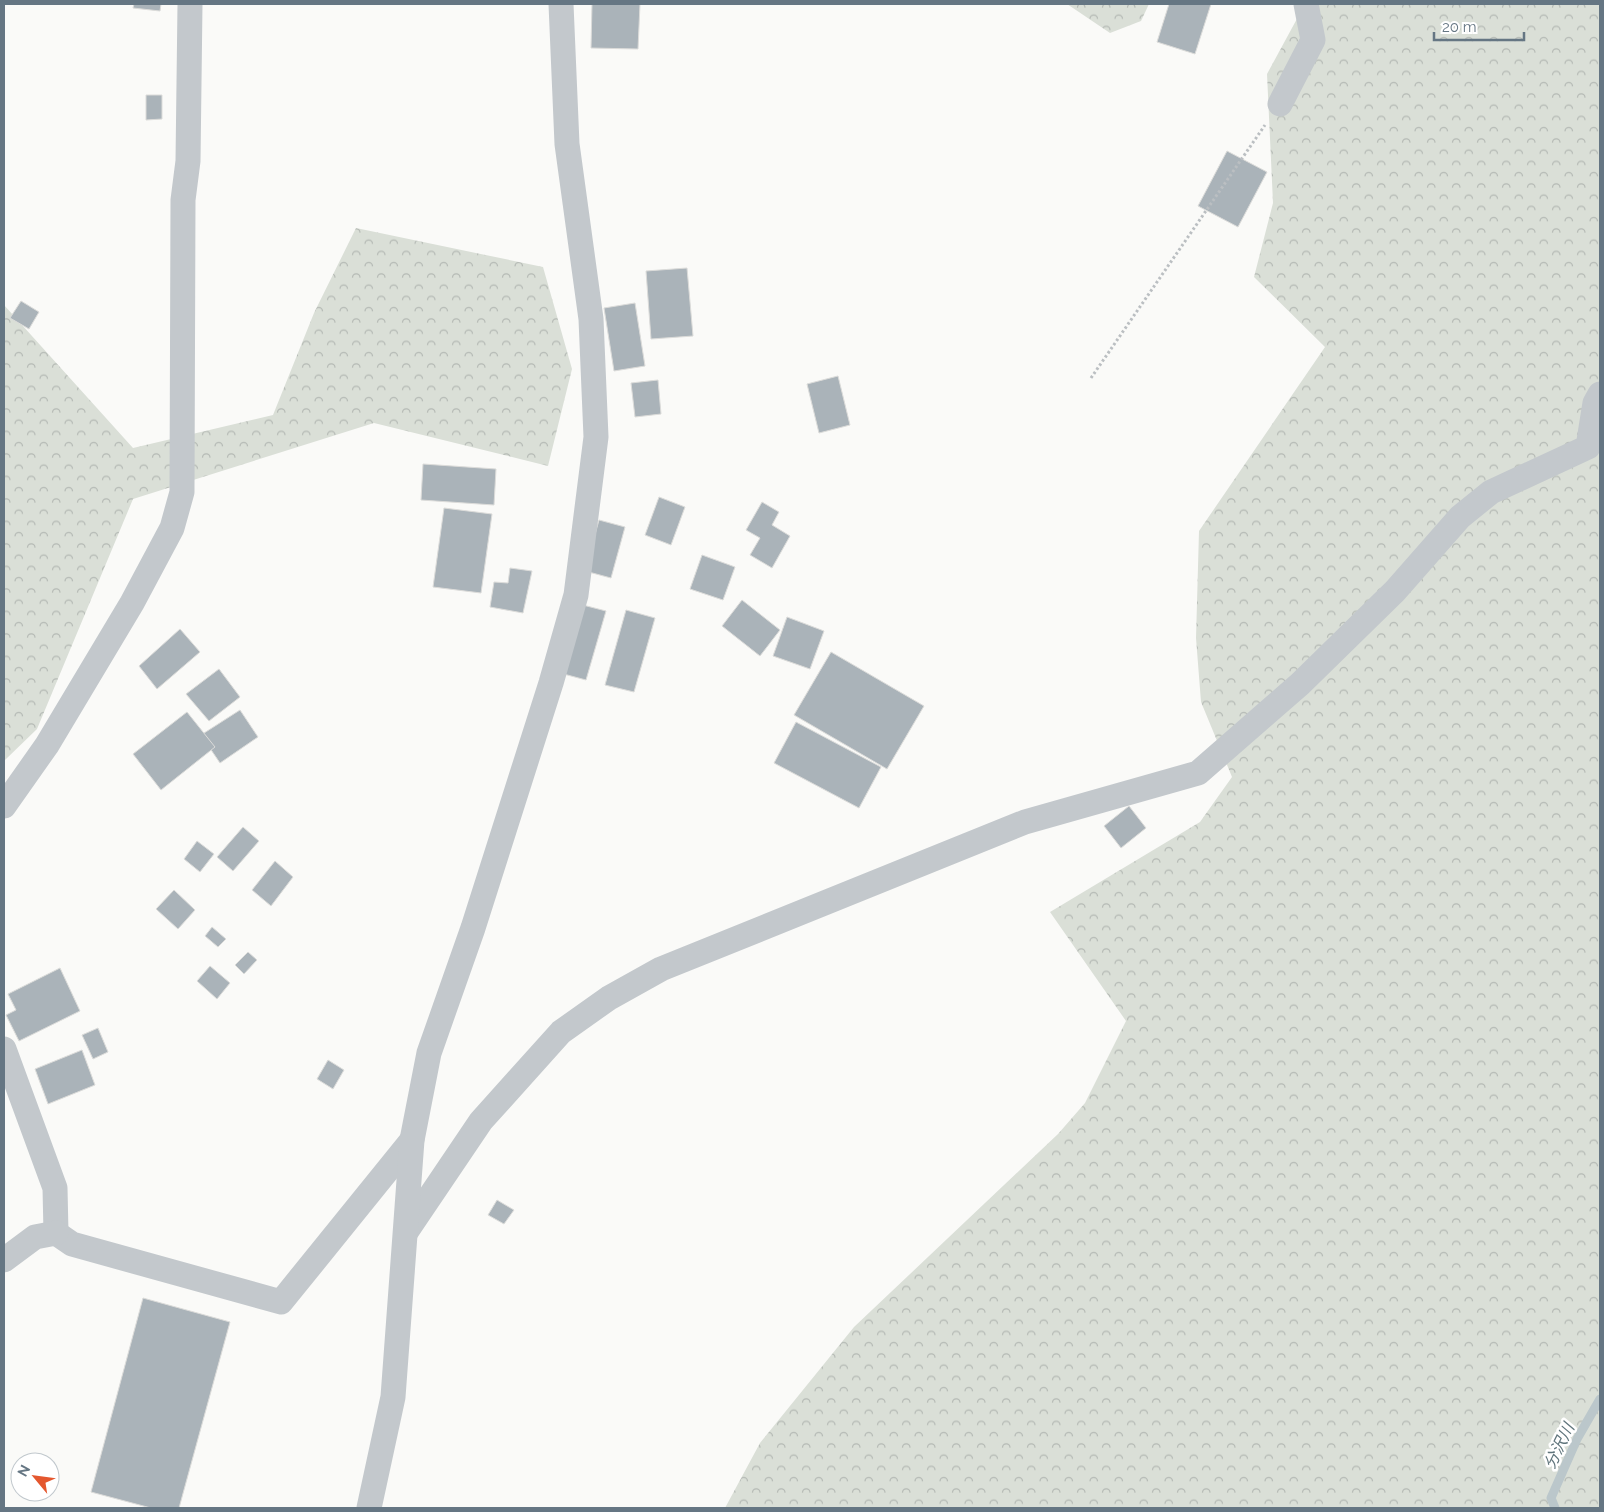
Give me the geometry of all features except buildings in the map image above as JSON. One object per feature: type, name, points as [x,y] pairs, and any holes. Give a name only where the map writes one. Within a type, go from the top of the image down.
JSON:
[{"type":"street","points":[[4,806],[47,745],[132,603],[172,528],[182,492],[183,200],[188,161],[190,4]]},
{"type":"street","points":[[368,1508],[394,1396],[412,1140],[429,1053],[473,928],[551,684],[576,595],[596,437],[591,319],[567,144],[561,4]]},
{"type":"street","points":[[1280,104],[1313,40],[1306,4]]},
{"type":"street","points":[[406,1232],[481,1121],[561,1032],[609,998],[661,969],[1025,822],[1198,773],[1300,684],[1395,591],[1460,517],[1491,492],[1588,447],[1595,403],[1600,394]]},
{"type":"street","points":[[4,1049],[55,1188],[56,1233]]},
{"type":"street","points":[[4,1260],[35,1238],[56,1233],[72,1244],[281,1302],[412,1140]]},
{"type":"path","points":[[1091,378],[1280,104]]},
{"type":"green space","points":[[1067,4],[1149,4],[1141,21],[1110,33]]},
{"type":"green space","points":[[1305,4],[1600,4],[1600,1508],[725,1508],[760,1443],[854,1327],[1058,1134],[1085,1103],[1126,1021],[1050,912],[1200,822],[1232,777],[1201,702],[1196,638],[1199,531],[1325,347],[1254,277],[1273,203],[1267,74]]},
{"type":"green space","points":[[356,228],[543,267],[572,369],[548,466],[374,423],[133,499],[37,729],[4,761],[4,305],[133,448],[273,415],[314,313]]},
{"type":"waterway","name":"分沢川","points":[[1555,1508],[1551,1498],[1577,1439],[1600,1399]]}]
